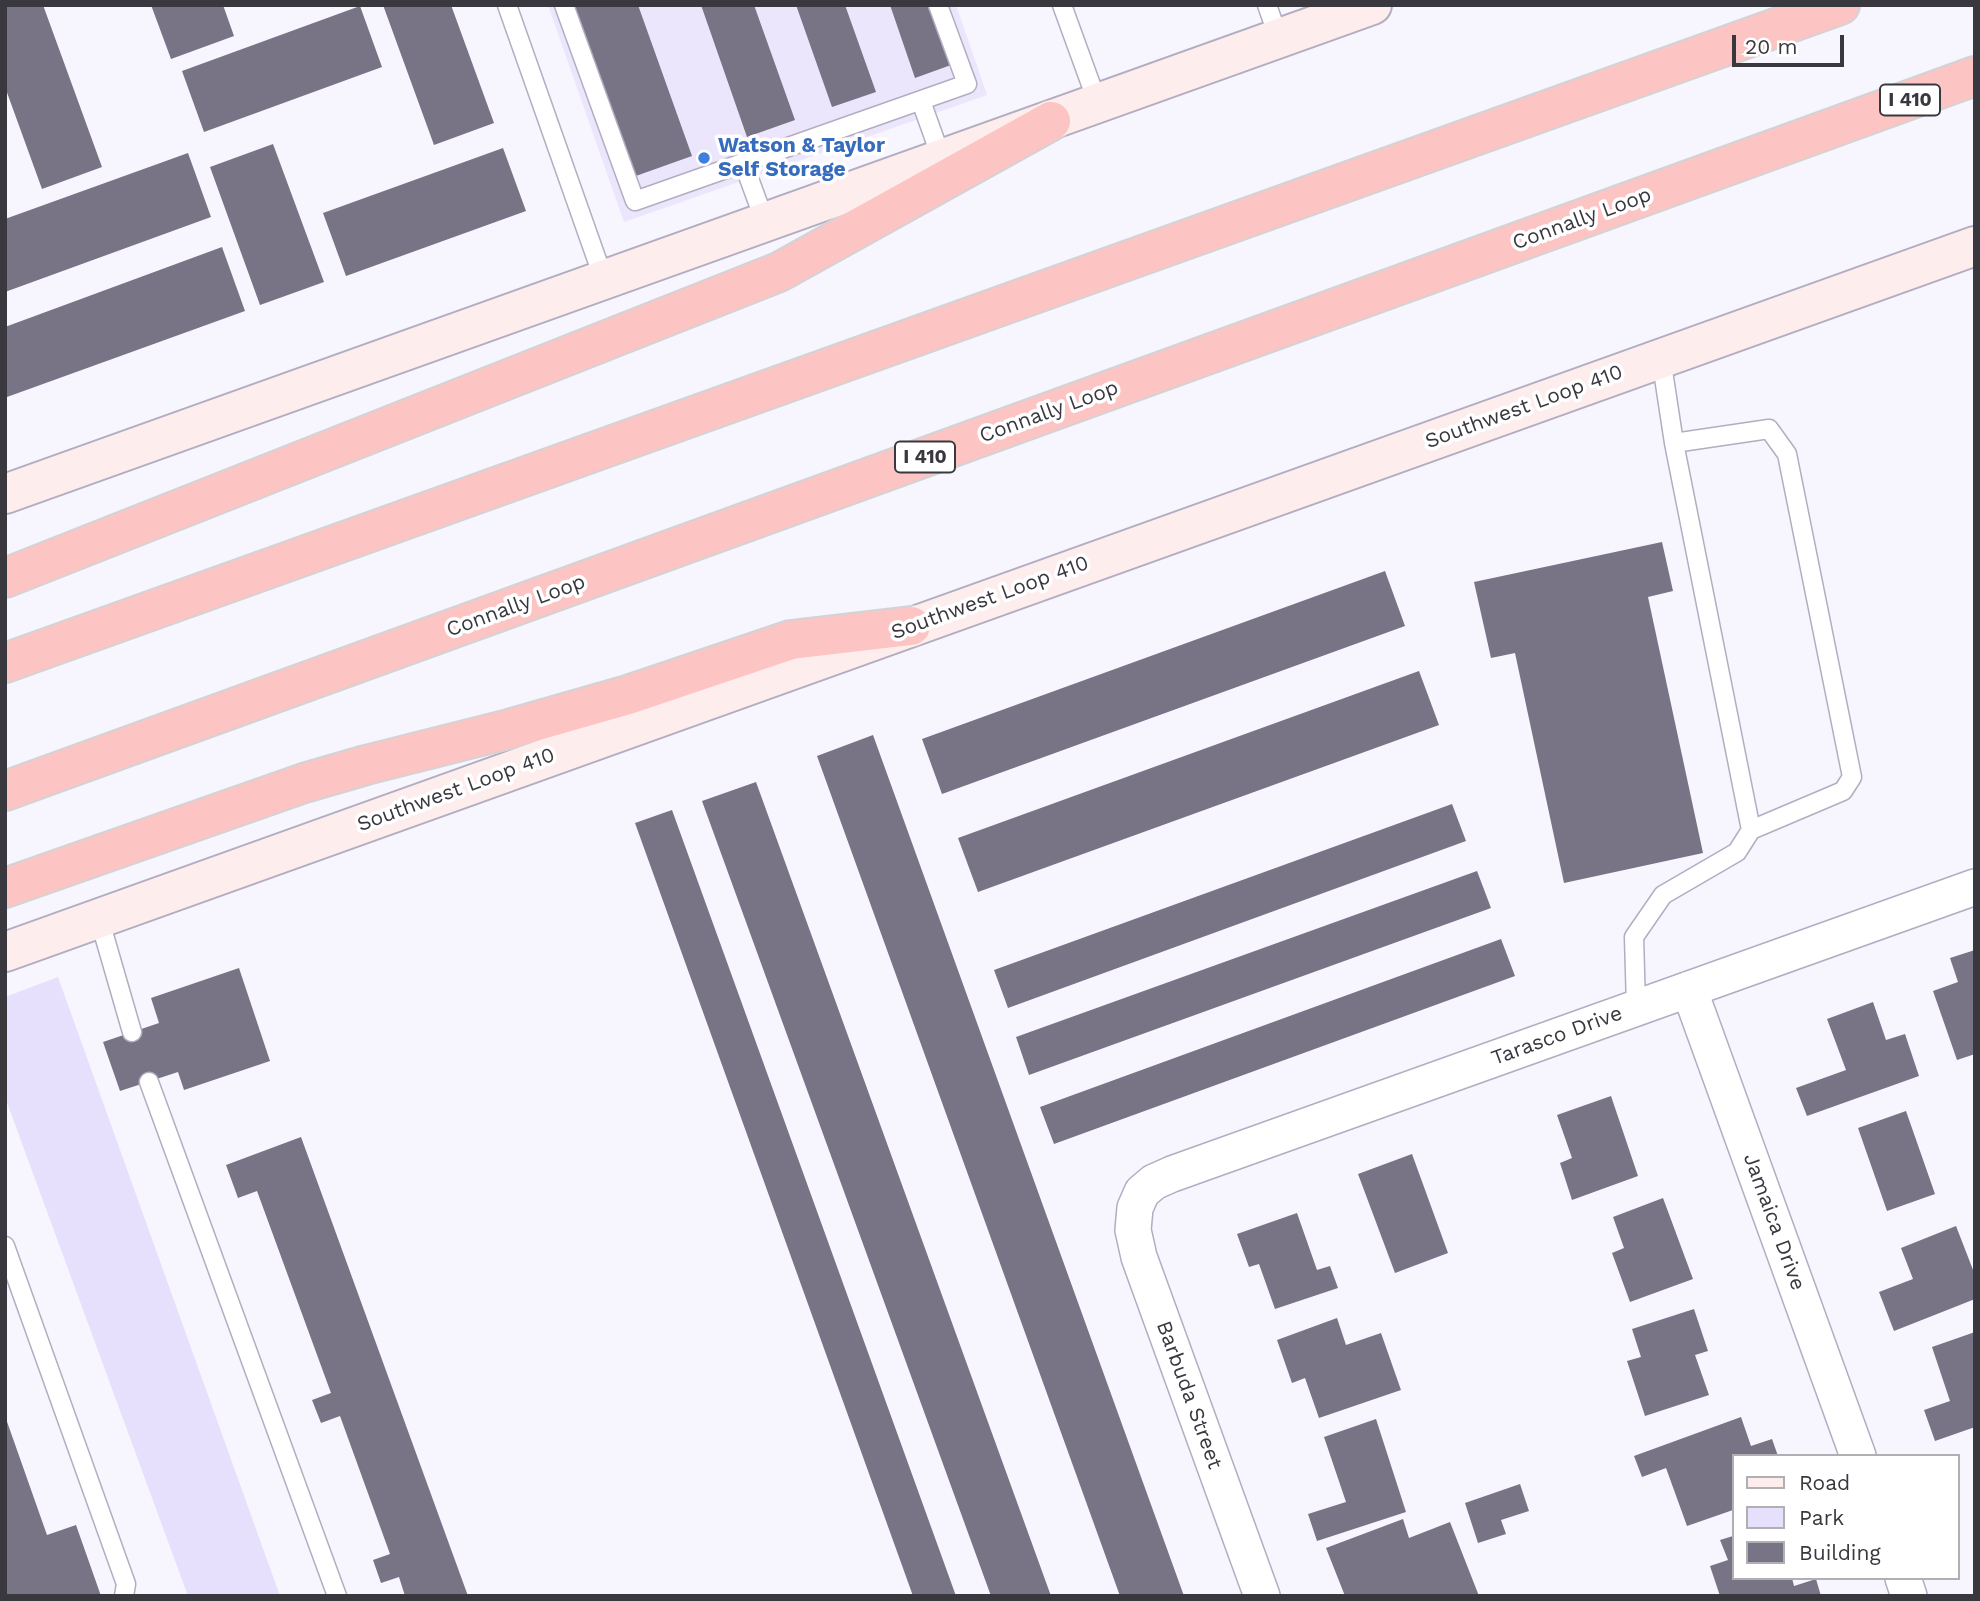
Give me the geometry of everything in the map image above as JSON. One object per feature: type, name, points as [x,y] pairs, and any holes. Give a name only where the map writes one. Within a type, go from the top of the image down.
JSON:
[{"type":"highway","points":[[5,663],[1840,5]]},
{"type":"highway","name":"Connally Loop","points":[[5,791],[1975,76]]},
{"type":"highway","points":[[1845,124],[1975,98]]},
{"type":"highway","points":[[5,578],[779,272],[1051,121]]},
{"type":"highway","points":[[5,888],[304,783],[628,695],[791,640],[911,626]]},
{"type":"main road","points":[[5,494],[1098,104],[1273,22],[1372,5]]},
{"type":"main road","name":"Southwest Loop 410","points":[[5,952],[1975,246]]},
{"type":"street","name":"Tarasco Drive","points":[[1142,1192],[1154,1182],[1172,1174],[1975,887]]},
{"type":"street","name":"Jamaica Drive","points":[[1689,989],[1857,1454]]},
{"type":"street","name":"Barbuda Street","points":[[1142,1192],[1135,1208],[1133,1230],[1139,1257],[1262,1596]]},
{"type":"lane","points":[[507,5],[604,280]]},
{"type":"lane","points":[[564,5],[635,201],[967,84],[939,5]]},
{"type":"lane","points":[[1062,5],[1098,104]]},
{"type":"lane","points":[[920,101],[942,160]]},
{"type":"lane","points":[[743,162],[765,222]]},
{"type":"lane","points":[[1661,358],[1674,443],[1751,830]]},
{"type":"lane","points":[[1636,1007],[1634,937],[1662,895],[1737,852],[1751,830],[1843,791],[1852,777],[1787,454],[1769,429],[1674,443]]},
{"type":"lane","points":[[100,918],[132,1032]]},
{"type":"lane","points":[[149,1082],[337,1596]]},
{"type":"lane","points":[[5,1246],[126,1584],[124,1596]]},
{"type":"shaded area","name":"Watson & Taylor Self Storage","points":[[548,5],[956,5],[987,95],[624,222]]},
{"type":"green space","points":[[58,977],[280,1596],[188,1596],[5,1097],[5,997]]},
{"type":"building","points":[[43,5],[102,167],[42,189],[5,87],[5,7]]},
{"type":"building","points":[[151,5],[223,5],[234,36],[171,59]]},
{"type":"building","points":[[383,5],[451,5],[494,123],[434,145]]},
{"type":"building","points":[[573,5],[638,5],[692,156],[633,177]]},
{"type":"building","points":[[701,5],[754,5],[795,120],[747,137]]},
{"type":"building","points":[[796,5],[845,5],[876,92],[832,107]]},
{"type":"building","points":[[890,5],[929,5],[951,65],[915,78]]},
{"type":"building","points":[[360,6],[382,67],[204,132],[182,71]]},
{"type":"building","points":[[273,144],[324,282],[260,305],[210,167]]},
{"type":"building","points":[[503,148],[526,211],[346,276],[323,213]]},
{"type":"building","points":[[188,153],[211,217],[5,292],[5,219]]},
{"type":"building","points":[[222,247],[245,311],[7,397],[5,327]]},
{"type":"building","points":[[1662,542],[1673,591],[1648,597],[1703,853],[1564,883],[1515,653],[1491,658],[1474,582]]},
{"type":"building","points":[[1385,571],[1405,626],[942,794],[922,739]]},
{"type":"building","points":[[1419,671],[1439,725],[978,892],[958,838]]},
{"type":"building","points":[[873,735],[1184,1596],[1120,1596],[817,756]]},
{"type":"building","points":[[756,782],[1051,1596],[991,1596],[702,801]]},
{"type":"building","points":[[1452,804],[1466,841],[1008,1008],[994,970]]},
{"type":"building","points":[[672,810],[956,1596],[913,1596],[635,823]]},
{"type":"building","points":[[1477,871],[1491,908],[1029,1075],[1016,1037]]},
{"type":"building","points":[[1501,939],[1515,976],[1054,1144],[1040,1107]]},
{"type":"building","points":[[1975,950],[1975,1054],[1957,1060],[1933,991],[1958,982],[1950,958]]},
{"type":"building","points":[[239,968],[270,1061],[184,1090],[178,1072],[120,1091],[103,1042],[159,1023],[151,998]]},
{"type":"building","points":[[1873,1002],[1886,1040],[1905,1034],[1919,1076],[1807,1116],[1796,1088],[1846,1070],[1827,1019]]},
{"type":"building","points":[[1611,1096],[1638,1176],[1572,1200],[1560,1163],[1572,1158],[1557,1115]]},
{"type":"building","points":[[1906,1111],[1935,1194],[1887,1211],[1858,1128]]},
{"type":"building","points":[[301,1137],[468,1596],[405,1596],[399,1577],[381,1583],[373,1560],[390,1554],[340,1416],[321,1423],[312,1400],[331,1393],[257,1191],[238,1198],[226,1165]]},
{"type":"building","points":[[1412,1154],[1448,1253],[1395,1273],[1358,1174]]},
{"type":"building","points":[[1663,1198],[1693,1279],[1630,1302],[1612,1253],[1624,1248],[1613,1217]]},
{"type":"building","points":[[1297,1213],[1317,1270],[1330,1266],[1338,1288],[1275,1309],[1259,1264],[1249,1267],[1237,1234]]},
{"type":"building","points":[[1956,1226],[1975,1275],[1975,1299],[1894,1331],[1879,1292],[1913,1279],[1901,1248]]},
{"type":"building","points":[[1694,1309],[1708,1351],[1695,1355],[1709,1395],[1645,1416],[1627,1361],[1641,1357],[1632,1329]]},
{"type":"building","points":[[1337,1318],[1346,1345],[1381,1333],[1401,1390],[1319,1418],[1305,1378],[1292,1383],[1277,1340]]},
{"type":"building","points":[[1975,1332],[1975,1427],[1935,1441],[1924,1410],[1950,1401],[1932,1347]]},
{"type":"building","points":[[5,1416],[47,1535],[76,1525],[101,1596],[5,1596]]},
{"type":"building","points":[[1741,1417],[1751,1446],[1772,1439],[1777,1454],[1731,1454],[1731,1511],[1687,1526],[1666,1468],[1642,1477],[1634,1456]]},
{"type":"building","points":[[1376,1419],[1406,1512],[1317,1541],[1308,1514],[1346,1502],[1324,1437]]},
{"type":"building","points":[[1520,1484],[1529,1511],[1501,1520],[1506,1534],[1478,1543],[1465,1503]]},
{"type":"building","points":[[1403,1519],[1409,1538],[1450,1522],[1479,1596],[1345,1596],[1326,1548]]},
{"type":"building","points":[[1731,1537],[1731,1580],[1792,1580],[1794,1586],[1816,1580],[1821,1596],[1720,1596],[1710,1566],[1728,1560],[1720,1540]]},
{"type":"place","name":"Watson & Taylor Self Storage","points":[[704,158]]}]
